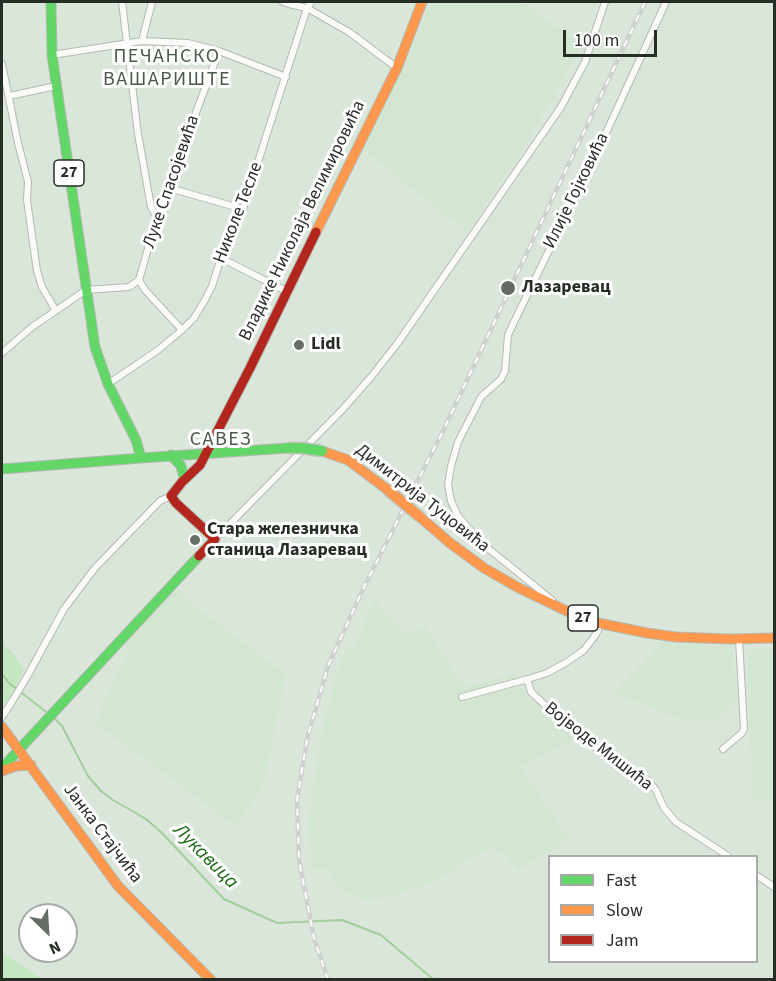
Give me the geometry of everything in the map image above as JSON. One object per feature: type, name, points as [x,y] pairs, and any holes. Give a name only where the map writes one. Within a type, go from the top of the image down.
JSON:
[{"type":"street","name":"27","points":[[51,2],[52,55],[95,347],[108,384],[136,440],[141,458]]},
{"type":"street","points":[[122,2],[138,134],[151,207],[157,217]]},
{"type":"street","points":[[142,40],[152,2]]},
{"type":"street","points":[[283,2],[309,5],[397,68]]},
{"type":"street","name":"Владике Николаја Велимировића","points":[[171,496],[192,464],[206,453],[250,368],[397,68],[422,2]]},
{"type":"street","points":[[2,770],[166,590],[343,409],[397,345],[561,107],[585,62],[605,2]]},
{"type":"street","name":"Илије Гојковића","points":[[561,608],[490,550],[458,516],[451,501],[448,485],[451,466],[458,442],[477,403],[501,379],[505,371],[508,335],[600,146],[666,2]]},
{"type":"street","name":"Николе Тесле","points":[[108,384],[158,350],[182,330],[194,318],[205,300],[243,209],[309,5]]},
{"type":"street","points":[[52,55],[142,40],[188,43],[219,51],[286,77]]},
{"type":"street","name":"Луке Спасојевића","points":[[139,280],[157,217],[219,51]]},
{"type":"street","points":[[2,64],[28,182],[27,200],[37,270],[42,287],[56,311]]},
{"type":"street","points":[[9,96],[56,86]]},
{"type":"street","points":[[169,188],[243,209]]},
{"type":"street","points":[[151,207],[155,209],[162,207]]},
{"type":"street","points":[[221,258],[286,291]]},
{"type":"street","points":[[2,353],[32,327],[86,291],[129,287],[139,280],[145,290],[182,330]]},
{"type":"street","name":"Димитрија Туцовића","points":[[2,469],[288,448],[322,451],[348,460],[388,490],[450,543],[484,567],[519,588],[561,608],[598,623],[647,633],[676,637],[774,638]]},
{"type":"street","points":[[171,455],[181,466],[183,479]]},
{"type":"street","points":[[2,717],[64,609],[95,568],[160,501],[171,496],[215,539]]},
{"type":"street","points":[[462,697],[547,673],[557,668],[584,650],[598,631],[598,623]]},
{"type":"street","points":[[723,749],[744,729],[739,639]]},
{"type":"street","name":"Војводе Мишића","points":[[527,679],[531,692],[561,720],[600,751],[646,779],[656,790],[664,808],[676,822],[726,855]]},
{"type":"street","name":"Јанка Стајчића","points":[[2,727],[118,886],[211,980]]},
{"type":"street","points":[[2,770],[31,765]]},
{"type":"street","points":[[758,876],[774,887]]},
{"type":"shaded area","points":[[430,2],[523,2],[581,45],[515,162],[466,231],[364,151],[412,48]]},
{"type":"shaded area","points":[[173,589],[286,674],[263,787],[236,826],[96,724],[118,668],[128,656],[127,641]]},
{"type":"shaded area","points":[[374,599],[408,637],[424,625],[464,686],[513,675],[528,698],[574,739],[521,767],[569,839],[518,870],[505,855],[493,849],[475,855],[433,882],[389,897],[362,900],[342,890],[327,870],[312,869],[308,823],[323,725],[341,658],[347,650],[354,647]]},
{"type":"shaded area","points":[[663,642],[732,647],[737,698],[713,722],[683,720],[613,693]]},
{"type":"shaded area","points":[[757,649],[774,649],[774,800],[752,801],[747,655]]},
{"type":"green space","points":[[2,633],[5,646],[13,653],[24,670],[2,707]]},
{"type":"green space","points":[[2,952],[42,979],[2,979]]},
{"type":"waterway","name":"Лукавица","points":[[2,674],[9,683],[50,715]]},
{"type":"waterway","name":"Лукавица","points":[[54,718],[62,726],[88,776],[101,791],[146,819],[160,831],[224,899],[277,923],[342,920],[381,935],[434,980]]},
{"type":"railway","points":[[328,980],[314,938],[299,860],[297,800],[307,739],[328,666],[364,587],[444,429],[645,2]]},
{"type":"traffic: fast","points":[[51,2],[52,55],[95,347],[108,384],[136,440],[141,458],[288,448]]},
{"type":"traffic: fast","points":[[288,448],[322,451]]},
{"type":"traffic: fast","points":[[171,455],[181,466],[184,477]]},
{"type":"traffic: fast","points":[[2,469],[141,458]]},
{"type":"traffic: fast","points":[[2,768],[199,556]]},
{"type":"traffic: slow","points":[[316,232],[397,68],[422,2]]},
{"type":"traffic: slow","points":[[322,451],[348,460],[388,490]]},
{"type":"traffic: slow","points":[[388,490],[420,517]]},
{"type":"traffic: slow","points":[[420,517],[484,568],[519,588],[573,614],[598,623],[676,637],[774,638]]},
{"type":"traffic: slow","points":[[2,727],[118,886],[211,980]]},
{"type":"traffic: slow","points":[[2,771],[16,766],[31,765]]},
{"type":"traffic: jam","points":[[199,556],[215,539],[171,496],[200,465],[316,232]]},
{"type":"place","name":"Лазаревац","points":[[508,288]]},
{"type":"place","name":"Lidl","points":[[299,345]]},
{"type":"place","name":"Стара железничка станица Лазаревац","points":[[195,540]]},
{"type":"district","name":"ПЕЧАНСКО ВАШАРИШТЕ","points":[[167,70]]},
{"type":"district","name":"САВЕЗ","points":[[221,441]]}]
